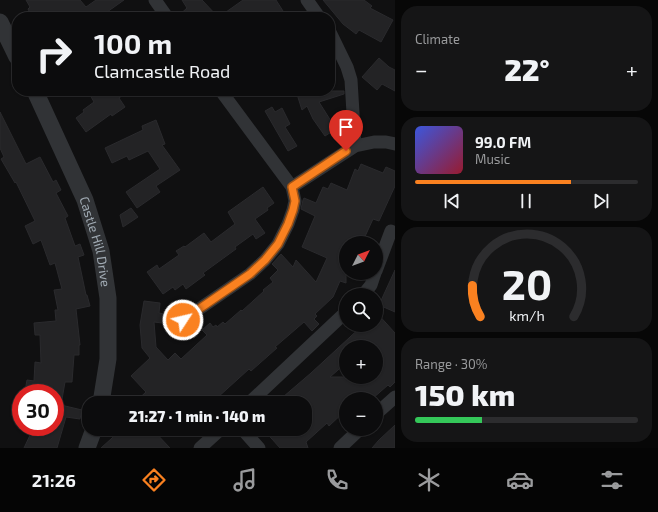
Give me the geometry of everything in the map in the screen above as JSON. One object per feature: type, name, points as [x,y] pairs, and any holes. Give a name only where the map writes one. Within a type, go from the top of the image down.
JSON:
[{"type":"street","points":[[155,0],[160,12]]},
{"type":"street","points":[[307,0],[315,12]]},
{"type":"street","points":[[0,22],[12,47]]},
{"type":"street","points":[[335,42],[348,67],[351,80],[355,146]]},
{"type":"street","name":"Castle Hill Drive","points":[[41,96],[85,200],[101,251],[108,298],[108,359],[102,396]]},
{"type":"street","points":[[183,320],[250,274],[269,255],[278,244],[288,224],[295,201],[292,187],[226,96]]},
{"type":"street","points":[[292,187],[355,146],[374,142],[395,144]]},
{"type":"street","points":[[383,253],[391,231]]},
{"type":"street","points":[[256,396],[339,319]]},
{"type":"street","points":[[383,408],[395,397]]},
{"type":"street","points":[[87,448],[91,436]]},
{"type":"street","points":[[200,448],[213,436]]},
{"type":"street","points":[[248,436],[259,448]]},
{"type":"street","points":[[340,448],[353,436]]},
{"type":"building","points":[[26,0],[80,0],[86,7],[96,0],[124,0],[107,12],[27,12],[29,11],[28,9],[30,7]]},
{"type":"building","points":[[182,0],[202,0],[213,12],[183,12],[187,8]]},
{"type":"building","points":[[243,0],[276,0],[283,11],[281,12],[226,12]]},
{"type":"building","points":[[323,0],[364,0],[372,6],[370,8],[393,20],[381,42],[359,30],[356,34],[343,24],[335,14],[335,12],[333,12]]},
{"type":"building","points":[[379,58],[395,70],[395,91],[382,84],[377,90],[362,77]]},
{"type":"building","points":[[335,91],[344,91],[344,94],[319,102],[336,129],[325,136],[313,119],[307,106],[302,110],[298,96],[335,96]]},
{"type":"building","points":[[91,96],[122,96],[119,98],[125,107],[112,116],[111,114],[86,132],[76,118],[84,112],[83,110],[94,102]]},
{"type":"building","points":[[272,107],[275,112],[282,108],[290,124],[285,127],[297,146],[288,151],[265,111]]},
{"type":"building","points":[[0,112],[26,164],[40,157],[53,182],[56,180],[61,190],[56,193],[68,216],[65,218],[75,246],[80,244],[84,255],[78,257],[86,295],[90,306],[76,309],[80,345],[79,355],[74,355],[72,382],[65,382],[64,388],[64,384],[26,384],[27,380],[34,381],[35,362],[41,363],[40,335],[35,335],[34,323],[56,321],[55,310],[58,310],[54,290],[62,289],[55,263],[50,265],[41,240],[33,244],[25,226],[35,221],[16,182],[15,183],[1,159],[4,157],[0,148]]},
{"type":"building","points":[[156,120],[165,144],[162,145],[180,170],[156,186],[160,192],[137,208],[126,192],[160,169],[148,151],[129,160],[127,156],[112,163],[105,148],[143,130],[142,126]]},
{"type":"building","points":[[361,164],[383,173],[386,167],[395,171],[395,186],[379,221],[373,219],[365,236],[339,236],[339,280],[346,280],[346,283],[340,281],[333,297],[315,314],[317,316],[314,319],[319,324],[312,331],[304,322],[275,347],[277,348],[251,371],[249,369],[219,396],[142,396],[146,392],[131,376],[150,358],[142,348],[140,325],[144,301],[160,303],[159,313],[164,314],[162,323],[154,322],[156,347],[168,360],[175,353],[181,359],[207,335],[202,330],[210,323],[213,327],[216,325],[217,327],[223,322],[225,324],[241,310],[242,311],[273,282],[270,278],[278,270],[272,264],[281,254],[293,267],[296,260],[316,282],[327,258],[302,247],[315,216],[301,209],[303,200],[304,198],[316,203],[323,187],[328,189],[331,183],[347,190],[355,169],[358,171]]},
{"type":"building","points":[[263,187],[274,203],[267,208],[268,210],[255,219],[265,233],[256,239],[253,234],[235,247],[236,249],[203,273],[205,275],[186,289],[183,284],[175,290],[173,287],[163,294],[147,272],[157,265],[159,269],[179,255],[176,251],[184,246],[185,247],[204,233],[211,242],[235,224],[228,212]]},
{"type":"building","points":[[131,208],[138,217],[123,227],[120,215]]},
{"type":"building","points":[[395,270],[395,312],[383,307],[383,296]]},
{"type":"building","points":[[383,320],[395,333],[395,382],[390,387],[388,385],[380,392],[339,392],[339,417],[329,426],[327,423],[306,442],[308,448],[280,448],[269,436],[312,436],[312,396],[284,396],[339,347],[339,369],[330,377],[339,377],[339,384],[383,384],[383,340],[347,340],[355,332],[383,332]]},
{"type":"building","points":[[64,406],[82,410],[80,419],[66,417],[64,424]]},
{"type":"building","points":[[395,425],[395,448],[372,448],[379,440]]},
{"type":"building","points":[[30,436],[60,436],[57,448],[24,448]]},
{"type":"building","points":[[114,436],[159,436],[170,448],[101,448]]},
{"type":"route","points":[[183,320],[250,274],[265,260],[278,244],[288,224],[295,201],[292,187],[346,151]]}]
